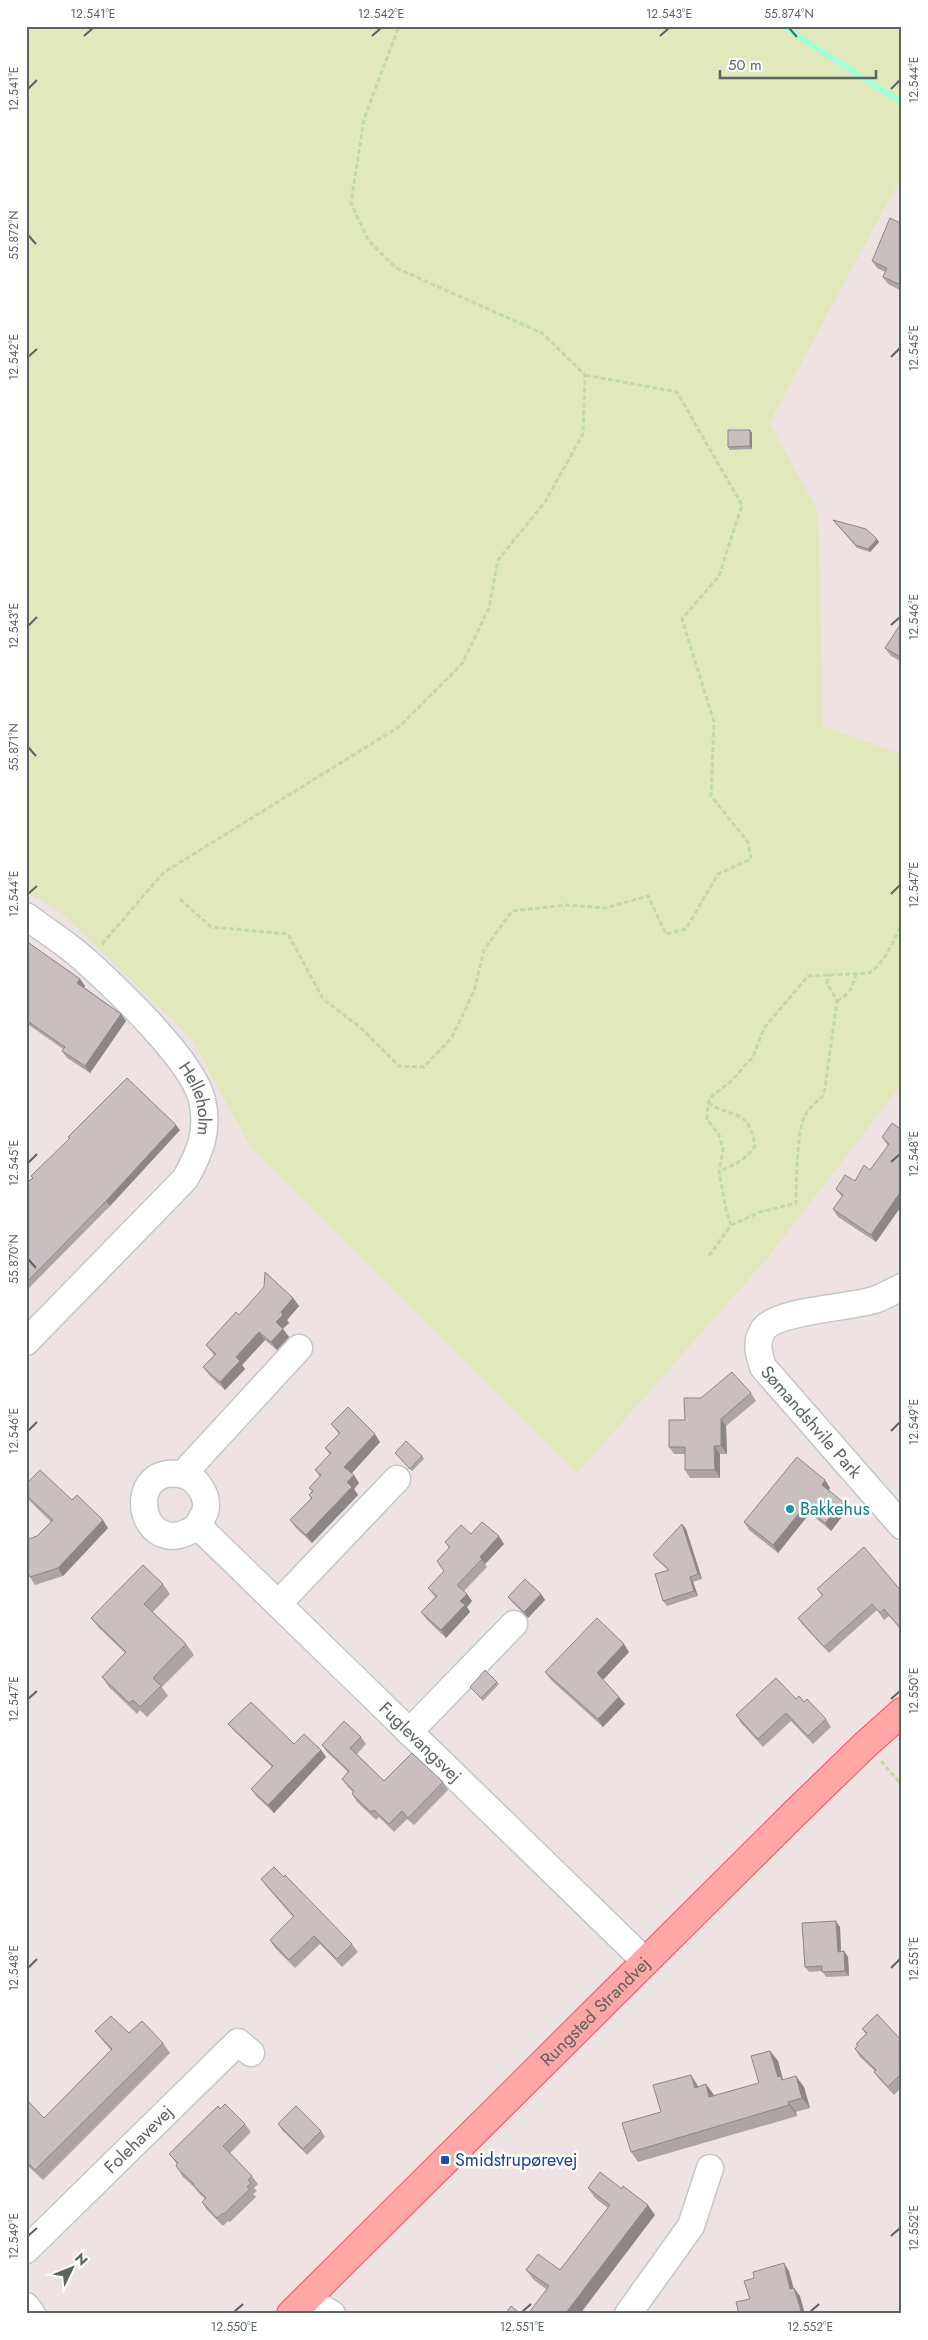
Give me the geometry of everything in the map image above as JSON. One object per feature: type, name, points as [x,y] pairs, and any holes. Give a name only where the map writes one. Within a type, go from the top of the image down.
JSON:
[{"type":"main road","name":"Rungsted Strandvej","points":[[298,2306],[645,1961],[866,1744],[902,1712]]},
{"type":"street","name":"Helleholm","points":[[26,916],[87,962],[160,1035],[189,1071],[202,1099],[204,1127],[201,1151],[185,1179],[26,1342]]},
{"type":"street","name":"Sømandshvile Park","points":[[902,1287],[874,1300],[780,1318],[764,1329],[758,1341],[763,1367],[902,1526]]},
{"type":"street","points":[[183,1474],[299,1348]]},
{"type":"street","points":[[169,1473],[183,1474],[198,1484],[205,1497],[205,1510],[198,1526],[187,1534],[175,1536],[161,1534],[150,1525],[144,1514],[143,1500],[147,1488],[157,1478],[169,1473]]},
{"type":"street","points":[[278,1604],[397,1479]]},
{"type":"street","name":"Fuglevangsvej","points":[[198,1526],[645,1961]]},
{"type":"street","points":[[409,1732],[514,1624]]},
{"type":"street","name":"Folehavevej","points":[[26,2250],[238,2042],[252,2053]]},
{"type":"street","points":[[628,2314],[692,2226],[710,2168]]},
{"type":"street","points":[[26,2306],[32,2314]]},
{"type":"street","points":[[298,2306],[332,2314]]},
{"type":"path","points":[[180,899],[211,927],[288,934],[323,998],[361,1028],[399,1066],[424,1067],[452,1037],[474,991],[484,950],[512,911],[567,905],[606,908],[648,896],[666,934],[686,929],[718,874],[751,859],[748,842],[711,796],[714,722],[682,620],[719,576],[742,504],[677,392],[585,375],[542,333],[396,268],[368,240],[350,203],[364,118],[400,26]]},
{"type":"path","points":[[87,962],[162,873],[400,726],[462,664],[489,608],[498,560],[545,502],[583,434],[585,375]]},
{"type":"path","points":[[731,1225],[726,1210],[719,1171],[723,1149],[719,1136],[707,1119],[708,1103],[712,1096],[730,1082],[753,1057],[764,1028],[808,976],[869,973],[878,968],[902,923]]},
{"type":"path","points":[[837,1001],[846,996],[852,988],[856,973]]},
{"type":"path","points":[[709,1256],[731,1225],[760,1212],[796,1203],[796,1172],[803,1120],[814,1104],[824,1095],[837,1001],[830,992],[828,974]]},
{"type":"path","points":[[708,1103],[720,1111],[737,1114],[746,1120],[752,1129],[755,1146],[744,1158],[719,1171]]},
{"type":"path","points":[[866,1744],[902,1785]]},
{"type":"green space","points":[[26,26],[902,26],[902,179],[897,185],[769,423],[818,511],[823,726],[902,755],[902,1084],[765,1261],[577,1473],[251,1148],[192,1039],[59,911],[26,892]]},
{"type":"building","points":[[890,218],[902,224],[902,278],[899,284],[883,277],[887,268],[872,261]]},
{"type":"building","points":[[728,430],[750,430],[750,446],[728,447]]},
{"type":"building","points":[[833,520],[866,529],[877,539],[868,549],[856,545]]},
{"type":"building","points":[[900,625],[902,626],[902,658],[885,648]]},
{"type":"building","points":[[26,941],[80,979],[77,983],[121,1014],[85,1066],[62,1051],[65,1047],[26,1020]]},
{"type":"building","points":[[127,1078],[176,1125],[106,1201],[26,1283],[26,1184],[33,1178],[31,1176],[70,1138],[68,1137]]},
{"type":"building","points":[[892,1123],[902,1130],[902,1196],[899,1194],[871,1235],[833,1209],[843,1195],[836,1189],[845,1175],[855,1181],[864,1165],[870,1170],[889,1144],[882,1137]]},
{"type":"building","points":[[265,1272],[293,1298],[281,1312],[283,1315],[276,1322],[283,1329],[271,1342],[259,1332],[236,1357],[240,1361],[220,1382],[203,1367],[216,1354],[206,1345],[236,1312],[239,1315],[264,1287]]},
{"type":"building","points":[[732,1372],[751,1393],[721,1419],[721,1446],[714,1446],[715,1470],[685,1470],[685,1447],[669,1447],[669,1420],[685,1420],[684,1398],[701,1398]]},
{"type":"building","points":[[348,1407],[375,1434],[344,1467],[354,1475],[347,1482],[352,1487],[306,1535],[290,1520],[312,1498],[309,1495],[313,1491],[309,1488],[321,1475],[315,1470],[331,1453],[325,1448],[340,1433],[331,1424]]},
{"type":"building","points":[[406,1441],[422,1456],[410,1469],[395,1453]]},
{"type":"building","name":"Bakkehus","points":[[797,1457],[825,1480],[822,1485],[843,1502],[825,1523],[805,1506],[773,1545],[744,1522]]},
{"type":"building","points":[[40,1470],[72,1500],[77,1495],[103,1520],[58,1568],[30,1577],[26,1568],[26,1540],[37,1536],[53,1520],[26,1495],[26,1484]]},
{"type":"building","points":[[482,1522],[499,1536],[480,1557],[482,1559],[457,1585],[467,1594],[460,1601],[465,1605],[441,1630],[421,1612],[437,1596],[428,1588],[444,1571],[437,1561],[450,1547],[445,1542],[461,1525],[471,1534]]},
{"type":"building","points":[[682,1524],[698,1574],[690,1577],[694,1591],[663,1601],[655,1574],[669,1570],[653,1555]]},
{"type":"building","points":[[864,1547],[902,1592],[902,1630],[884,1609],[880,1613],[872,1604],[824,1647],[798,1618],[823,1595],[817,1589]]},
{"type":"building","points":[[143,1565],[163,1584],[144,1604],[186,1644],[153,1678],[161,1686],[140,1707],[133,1700],[129,1703],[102,1677],[126,1652],[91,1618]]},
{"type":"building","points":[[525,1579],[541,1594],[524,1612],[508,1597]]},
{"type":"building","points":[[597,1618],[624,1644],[597,1673],[619,1697],[598,1719],[545,1672]]},
{"type":"building","points":[[485,1670],[497,1682],[481,1698],[470,1687]]},
{"type":"building","points":[[776,1678],[796,1699],[799,1696],[804,1702],[807,1699],[826,1719],[808,1736],[786,1713],[758,1739],[736,1715]]},
{"type":"building","points":[[251,1702],[294,1744],[304,1734],[321,1750],[268,1805],[251,1789],[273,1766],[228,1724]]},
{"type":"building","points":[[344,1721],[361,1737],[350,1748],[384,1781],[412,1753],[443,1782],[408,1818],[402,1811],[389,1824],[374,1810],[371,1812],[352,1794],[354,1791],[342,1779],[349,1771],[322,1745]]},
{"type":"building","points":[[274,1867],[284,1877],[285,1875],[352,1944],[337,1959],[314,1936],[289,1960],[270,1940],[294,1916],[261,1879]]},
{"type":"building","points":[[836,1921],[838,1952],[844,1951],[845,1971],[822,1972],[822,1966],[805,1967],[802,1923]]},
{"type":"building","points":[[877,2014],[902,2041],[902,2073],[888,2087],[874,2072],[876,2070],[855,2049],[858,2045],[856,2044],[867,2033],[862,2029]]},
{"type":"building","points":[[111,2016],[129,2033],[142,2021],[163,2043],[35,2170],[26,2161],[26,2099],[44,2118],[112,2049],[95,2031]]},
{"type":"building","points":[[770,2051],[778,2077],[781,2076],[782,2080],[796,2076],[802,2098],[788,2102],[789,2105],[631,2152],[622,2123],[661,2112],[653,2085],[691,2075],[695,2088],[706,2084],[709,2097],[759,2083],[751,2056]]},
{"type":"building","points":[[225,2104],[245,2124],[223,2146],[252,2176],[248,2180],[251,2183],[247,2187],[250,2189],[224,2214],[217,2218],[202,2202],[206,2198],[178,2169],[176,2165],[178,2163],[169,2154],[218,2106],[220,2109]]},
{"type":"building","points":[[296,2106],[321,2131],[303,2149],[278,2124]]},
{"type":"building","points":[[600,2172],[622,2189],[623,2186],[648,2205],[565,2314],[528,2314],[549,2286],[526,2270],[538,2254],[560,2270],[610,2205],[588,2188]]},
{"type":"building","points":[[784,2263],[790,2289],[794,2288],[802,2314],[739,2314],[736,2302],[750,2299],[744,2281],[754,2278],[753,2272]]},
{"type":"building","points":[[511,2306],[521,2314],[505,2314]]},
{"type":"waterway","points":[[782,26],[902,103]]},
{"type":"place","name":"Bakkehus","points":[[790,1509]]},
{"type":"place","name":"Smidstrupørevej","points":[[445,2160]]}]
